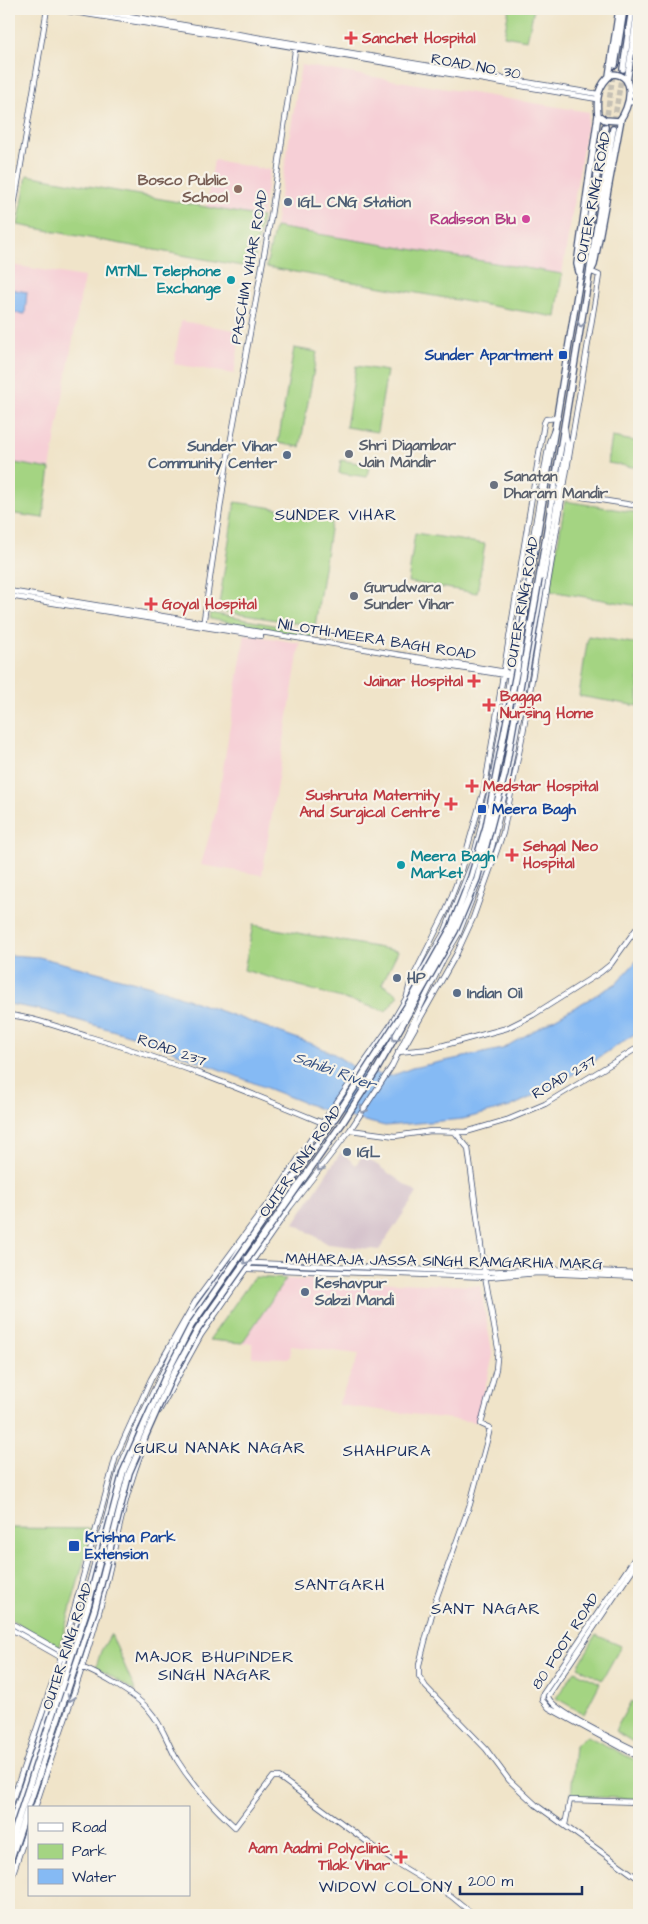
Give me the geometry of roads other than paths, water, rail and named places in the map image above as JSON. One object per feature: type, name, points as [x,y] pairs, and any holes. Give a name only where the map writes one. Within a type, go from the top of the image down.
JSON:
[{"type":"main road","points":[[619,9],[609,76],[600,87],[598,97],[598,115],[611,122],[621,119],[629,102],[630,95],[627,82],[638,9]]},
{"type":"main road","points":[[614,67],[624,9]]},
{"type":"main road","points":[[623,69],[632,9]]},
{"type":"main road","points":[[609,76],[618,74],[627,82]]},
{"type":"main road","name":"OUTER RING ROAD","points":[[9,1846],[88,1606],[123,1472],[166,1373],[191,1326],[335,1118],[409,1003],[451,928],[471,877],[488,818],[517,668],[580,274],[576,264],[598,115]]},
{"type":"main road","name":"OUTER RING ROAD","points":[[28,1806],[95,1608],[129,1473],[168,1384],[198,1329],[343,1122],[377,1069],[455,930],[477,879],[492,829],[505,773],[590,274],[621,119]]},
{"type":"main road","points":[[580,274],[605,127]]},
{"type":"main road","points":[[590,274],[613,128]]},
{"type":"main road","name":"OUTER RING ROAD","points":[[9,1864],[28,1807]]},
{"type":"street","points":[[9,236],[47,9]]},
{"type":"street","name":"ROAD NO. 30","points":[[54,9],[126,18],[598,97]]},
{"type":"street","name":"ROAD NO. 30","points":[[87,9],[126,18]]},
{"type":"street","name":"PASCHIM VIHAR ROAD","points":[[203,624],[222,494],[270,216],[295,46]]},
{"type":"street","points":[[630,95],[639,96]]},
{"type":"street","points":[[629,102],[639,103]]},
{"type":"street","points":[[399,1052],[425,1014],[457,953],[473,918],[504,833],[522,742],[569,444],[599,275],[590,274]]},
{"type":"street","points":[[407,998],[410,983],[446,911],[469,846],[485,786],[505,674],[544,423],[546,419],[558,418]]},
{"type":"street","name":"OUTER RING ROAD","points":[[9,1830],[50,1709],[64,1656],[76,1630],[119,1470],[162,1371],[186,1324],[259,1220],[407,998],[444,933],[457,903],[481,832],[497,756],[549,442],[557,425]]},
{"type":"street","name":"OUTER RING ROAD","points":[[564,427],[569,444]]},
{"type":"street","points":[[562,494],[639,506]]},
{"type":"street","name":"OUTER RING ROAD","points":[[36,1806],[117,1555],[126,1494],[153,1423],[183,1366],[218,1311],[352,1127],[392,1066],[444,958],[460,933],[488,859],[511,758],[562,494]]},
{"type":"street","name":"NILOTHI-MEERA BAGH ROAD","points":[[9,591],[505,674],[527,676]]},
{"type":"street","name":"NILOTHI-MEERA BAGH ROAD","points":[[9,596],[203,624]]},
{"type":"street","points":[[522,606],[540,609]]},
{"type":"street","points":[[517,633],[534,637]]},
{"type":"street","points":[[497,756],[511,758]]},
{"type":"street","points":[[488,859],[494,861]]},
{"type":"street","points":[[399,1052],[430,1049],[491,1034],[533,1015],[601,972],[615,958],[639,925]]},
{"type":"street","name":"ROAD 237","points":[[9,1015],[81,1034],[182,1066],[323,1122]]},
{"type":"street","name":"ROAD 237","points":[[352,1127],[395,1136],[454,1131],[466,1132],[506,1120],[546,1104],[639,1047]]},
{"type":"street","points":[[454,1131],[468,1148],[484,1274],[498,1348],[496,1369],[481,1424],[490,1428],[470,1504],[435,1602],[419,1665],[419,1676],[426,1687],[486,1749],[510,1780],[536,1805],[639,1879]]},
{"type":"street","points":[[9,1810],[64,1656],[107,1482],[137,1406],[195,1302],[283,1184]]},
{"type":"street","points":[[259,1220],[274,1232]]},
{"type":"street","name":"MAHARAJA JASSA SINGH RAMGARHIA MARG","points":[[253,1263],[484,1274],[546,1271],[639,1273]]},
{"type":"street","points":[[293,1266],[293,1272]]},
{"type":"street","name":"MAHARAJA JASSA SINGH RAMGARHIA MARG","points":[[248,1269],[293,1272],[384,1270]]},
{"type":"street","name":"MAHARAJA JASSA SINGH RAMGARHIA MARG","points":[[546,1271],[639,1277]]},
{"type":"street","points":[[204,1300],[218,1311]]},
{"type":"street","name":"80 FOOT ROAD","points":[[567,1661],[639,1552]]},
{"type":"street","name":"80 FOOT ROAD","points":[[639,1560],[543,1694],[543,1704],[617,1743],[639,1757]]},
{"type":"street","points":[[9,1622],[64,1656]]},
{"type":"street","points":[[9,1628],[64,1656]]},
{"type":"street","points":[[76,1630],[92,1636]]},
{"type":"street","points":[[81,1668],[148,1709],[179,1763],[194,1784],[208,1802],[235,1827],[273,1777],[283,1779],[396,1863],[451,1896],[474,1915]]},
{"type":"street","points":[[50,1709],[65,1715]]},
{"type":"street","name":"80 FOOT ROAD","points":[[617,1743],[639,1752]]},
{"type":"street","points":[[565,1824],[570,1800],[639,1802]]},
{"type":"street","points":[[9,1885],[28,1828]]},
{"type":"water","points":[[10,289],[27,292],[25,314],[9,312]]},
{"type":"water","name":"Sahibi River","points":[[9,955],[39,957],[151,986],[315,1045],[334,1054],[361,1072],[391,1076],[412,1068],[502,1049],[617,983],[639,958],[639,1031],[557,1085],[510,1107],[463,1119],[385,1126],[328,1112],[139,1038],[46,1011],[9,1004]]},
{"type":"tunnel","points":[[606,123],[614,67]]},
{"type":"tunnel","points":[[613,129],[622,73]]},
{"type":"place","name":"Sanchet Hospital","points":[[351,38]]},
{"type":"place","name":"Bosco Public School","points":[[238,189]]},
{"type":"place","name":"IGL CNG Station","points":[[288,202]]},
{"type":"place","name":"Radisson Blu","points":[[526,219]]},
{"type":"place","name":"MTNL Telephone Exchange","points":[[231,280]]},
{"type":"place","name":"Sunder Apartment","points":[[563,355]]},
{"type":"place","name":"Shri Digambar Jain Mandir","points":[[349,454]]},
{"type":"place","name":"Sunder Vihar Community Center","points":[[287,455]]},
{"type":"place","name":"Sanatan Dharam Mandir","points":[[494,485]]},
{"type":"place","name":"Gurudwara Sunder Vihar","points":[[354,596]]},
{"type":"place","name":"Goyal Hospital","points":[[151,604]]},
{"type":"place","name":"Jainar Hospital","points":[[474,681]]},
{"type":"place","name":"Bagga Nursing Home","points":[[489,705]]},
{"type":"place","name":"Medstar Hospital","points":[[472,786]]},
{"type":"place","name":"Sushruta Maternity And Surgical Centre","points":[[451,804]]},
{"type":"place","name":"Meera Bagh","points":[[482,809]]},
{"type":"place","name":"Sehgal Neo Hospital","points":[[512,855]]},
{"type":"place","name":"Meera Bagh Market","points":[[401,865]]},
{"type":"place","name":"HP","points":[[397,978]]},
{"type":"place","name":"Indian Oil","points":[[457,993]]},
{"type":"place","name":"IGL","points":[[347,1152]]},
{"type":"place","name":"Keshavpur Sabzi Mandi","points":[[305,1292]]},
{"type":"place","name":"Krishna Park Extension","points":[[74,1546]]},
{"type":"place","name":"Aam Aadmi Polyclinic Tilak Vihar","points":[[401,1857]]},
{"type":"district","name":"SUNDER VIHAR","points":[[336,514]]},
{"type":"district","name":"GURU NANAK NAGAR","points":[[220,1447]]},
{"type":"district","name":"SHAHPURA","points":[[387,1450]]},
{"type":"district","name":"SANTGARH","points":[[340,1584]]},
{"type":"district","name":"SANT NAGAR","points":[[486,1608]]},
{"type":"district","name":"MAJOR BHUPINDER SINGH NAGAR","points":[[215,1665]]},
{"type":"district","name":"WIDOW COLONY","points":[[386,1886]]}]
